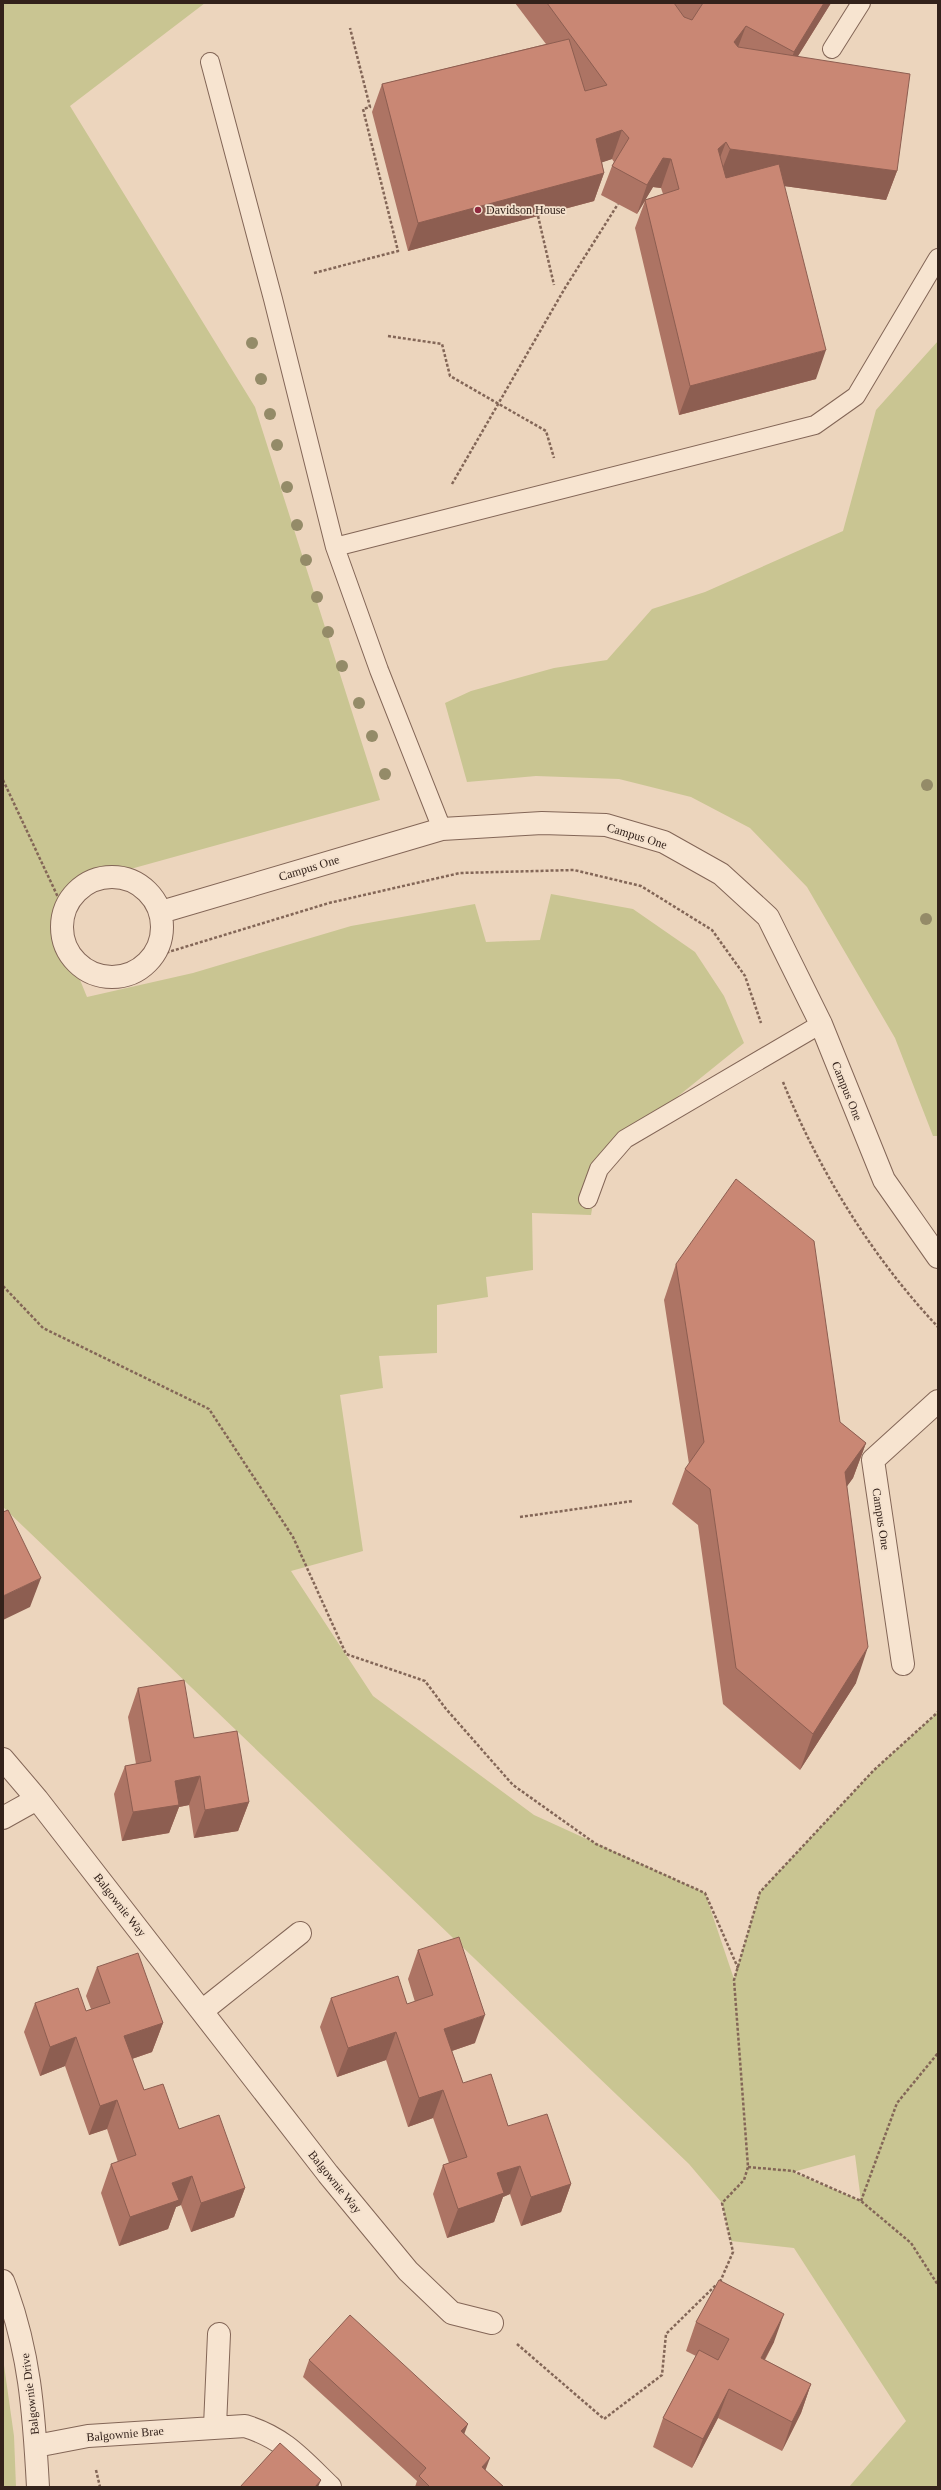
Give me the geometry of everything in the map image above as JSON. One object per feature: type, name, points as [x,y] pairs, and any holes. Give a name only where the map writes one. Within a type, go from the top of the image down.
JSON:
[{"type":"street","name":"Campus One","points":[[161,912],[442,829],[542,823],[606,826],[664,842],[721,874],[768,917],[821,1024],[884,1180],[938,1256]]},
{"type":"street","points":[[113,876],[129,879],[143,886],[154,898],[161,912],[163,928],[160,943],[152,958],[141,968],[127,975],[111,977],[96,974],[82,967],[71,955],[64,941],[62,925],[64,910],[72,896],[83,885],[98,878],[113,876]]},
{"type":"street","name":"Campus One","points":[[903,1664],[873,1460],[938,1401]]},
{"type":"street","name":"Balgownie Way","points":[[3,1758],[38,1800],[328,2174],[408,2271],[452,2313],[492,2323]]},
{"type":"street","points":[[3,1818],[38,1800]]},
{"type":"street","points":[[202,2011],[300,1933]]},
{"type":"street","name":"Balgownie Drive","points":[[3,2281],[24,2345],[33,2395],[38,2487]]},
{"type":"street","points":[[215,2426],[219,2334]]},
{"type":"street","name":"Balgownie Brae","points":[[36,2446],[88,2436],[215,2426],[245,2426],[267,2433],[288,2447],[330,2487]]},
{"type":"lane","points":[[832,49],[862,3]]},
{"type":"lane","points":[[210,62],[273,299],[335,547],[379,670],[442,829]]},
{"type":"lane","points":[[335,547],[815,425],[856,396],[938,258]]},
{"type":"lane","points":[[588,1199],[599,1169],[625,1139],[821,1024]]},
{"type":"path","points":[[314,273],[398,251],[363,109],[370,107],[350,28]]},
{"type":"path","points":[[430,523],[565,288],[618,204]]},
{"type":"path","points":[[538,216],[554,285]]},
{"type":"path","points":[[388,336],[442,344],[450,376],[546,431],[553,458],[561,460]]},
{"type":"path","points":[[3,780],[64,910]]},
{"type":"path","points":[[152,958],[329,903],[460,873],[574,870],[641,886],[712,930],[745,976],[772,1054],[800,1122],[847,1208],[908,1295],[938,1328]]},
{"type":"path","points":[[3,1286],[44,1328],[209,1409],[293,1537],[346,1654],[425,1681],[446,1709],[514,1785],[596,1844],[705,1893],[738,1968]]},
{"type":"path","points":[[520,1517],[633,1501]]},
{"type":"path","points":[[492,2323],[604,2420],[662,2374],[666,2334],[720,2282],[733,2252],[722,2203],[744,2180],[748,2168],[734,1980],[760,1892],[874,1770],[938,1712]]},
{"type":"path","points":[[861,2201],[897,2102],[938,2053]]},
{"type":"path","points":[[748,2168],[793,2171],[861,2201],[911,2243],[938,2285]]},
{"type":"shaded area","points":[[3,3],[205,3],[70,106],[255,407],[380,800],[98,878],[64,910],[64,941],[87,997],[193,973],[351,926],[475,904],[486,942],[540,940],[551,894],[633,909],[695,952],[724,996],[744,1043],[625,1139],[599,1169],[591,1215],[532,1213],[533,1270],[486,1277],[488,1297],[437,1305],[437,1353],[379,1356],[383,1388],[340,1395],[363,1551],[291,1571],[373,1696],[534,1815],[705,1893],[734,1979],[760,1892],[874,1770],[938,1712],[938,2487],[849,2487],[906,2421],[794,2248],[731,2241],[722,2203],[689,2164],[3,1507]],"holes":[[[855,2155],[861,2201],[793,2172]]]},
{"type":"shaded area","points":[[938,341],[938,1136],[933,1136],[895,1038],[807,887],[750,828],[691,797],[619,779],[536,776],[467,782],[445,703],[471,691],[554,668],[607,660],[652,609],[705,592],[843,531],[876,410]]},
{"type":"shaded area","points":[[3,2358],[14,2436],[16,2487],[3,2487]]},
{"type":"building","name":"Davidson House","points":[[547,3],[674,3],[684,17],[692,20],[703,3],[824,3],[794,52],[746,26],[734,42],[738,47],[910,74],[897,171],[730,149],[726,142],[718,149],[726,178],[779,164],[826,350],[690,386],[645,200],[679,189],[671,159],[663,158],[647,185],[612,166],[629,138],[622,130],[596,139],[604,173],[418,223],[382,84],[569,39],[585,91],[607,85]]},
{"type":"building","points":[[736,1179],[814,1241],[840,1422],[866,1443],[845,1472],[868,1647],[813,1734],[736,1668],[710,1489],[685,1469],[704,1442],[676,1264]]},
{"type":"building","points":[[8,1510],[41,1578],[3,1596],[3,1512]]},
{"type":"building","points":[[184,1680],[194,1738],[237,1731],[249,1802],[205,1810],[200,1776],[175,1781],[179,1805],[133,1812],[125,1766],[151,1761],[138,1688]]},
{"type":"building","points":[[459,1937],[485,2015],[444,2029],[463,2083],[491,2074],[508,2126],[547,2114],[571,2184],[531,2197],[520,2166],[497,2173],[504,2193],[458,2209],[443,2165],[467,2157],[443,2090],[419,2098],[396,2032],[348,2048],[331,1998],[398,1976],[407,2004],[433,1995],[418,1950]]},
{"type":"building","points":[[138,1953],[163,2023],[124,2036],[144,2090],[163,2084],[179,2129],[219,2115],[245,2188],[201,2203],[192,2176],[172,2183],[179,2200],[130,2217],[111,2164],[136,2155],[117,2100],[100,2106],[76,2037],[50,2047],[35,2003],[78,1988],[86,2011],[110,2003],[97,1967]]},
{"type":"building","points":[[719,2280],[784,2314],[761,2358],[811,2384],[792,2422],[729,2389],[703,2439],[663,2418],[699,2350],[718,2360],[729,2339],[696,2322]]},
{"type":"building","points":[[350,2315],[468,2424],[461,2431],[490,2458],[482,2467],[504,2487],[430,2487],[419,2476],[426,2468],[309,2360]]},
{"type":"building","points":[[280,2443],[321,2480],[315,2487],[240,2487]]},
{"type":"place","name":"Davidson House","points":[[478,210]]}]
